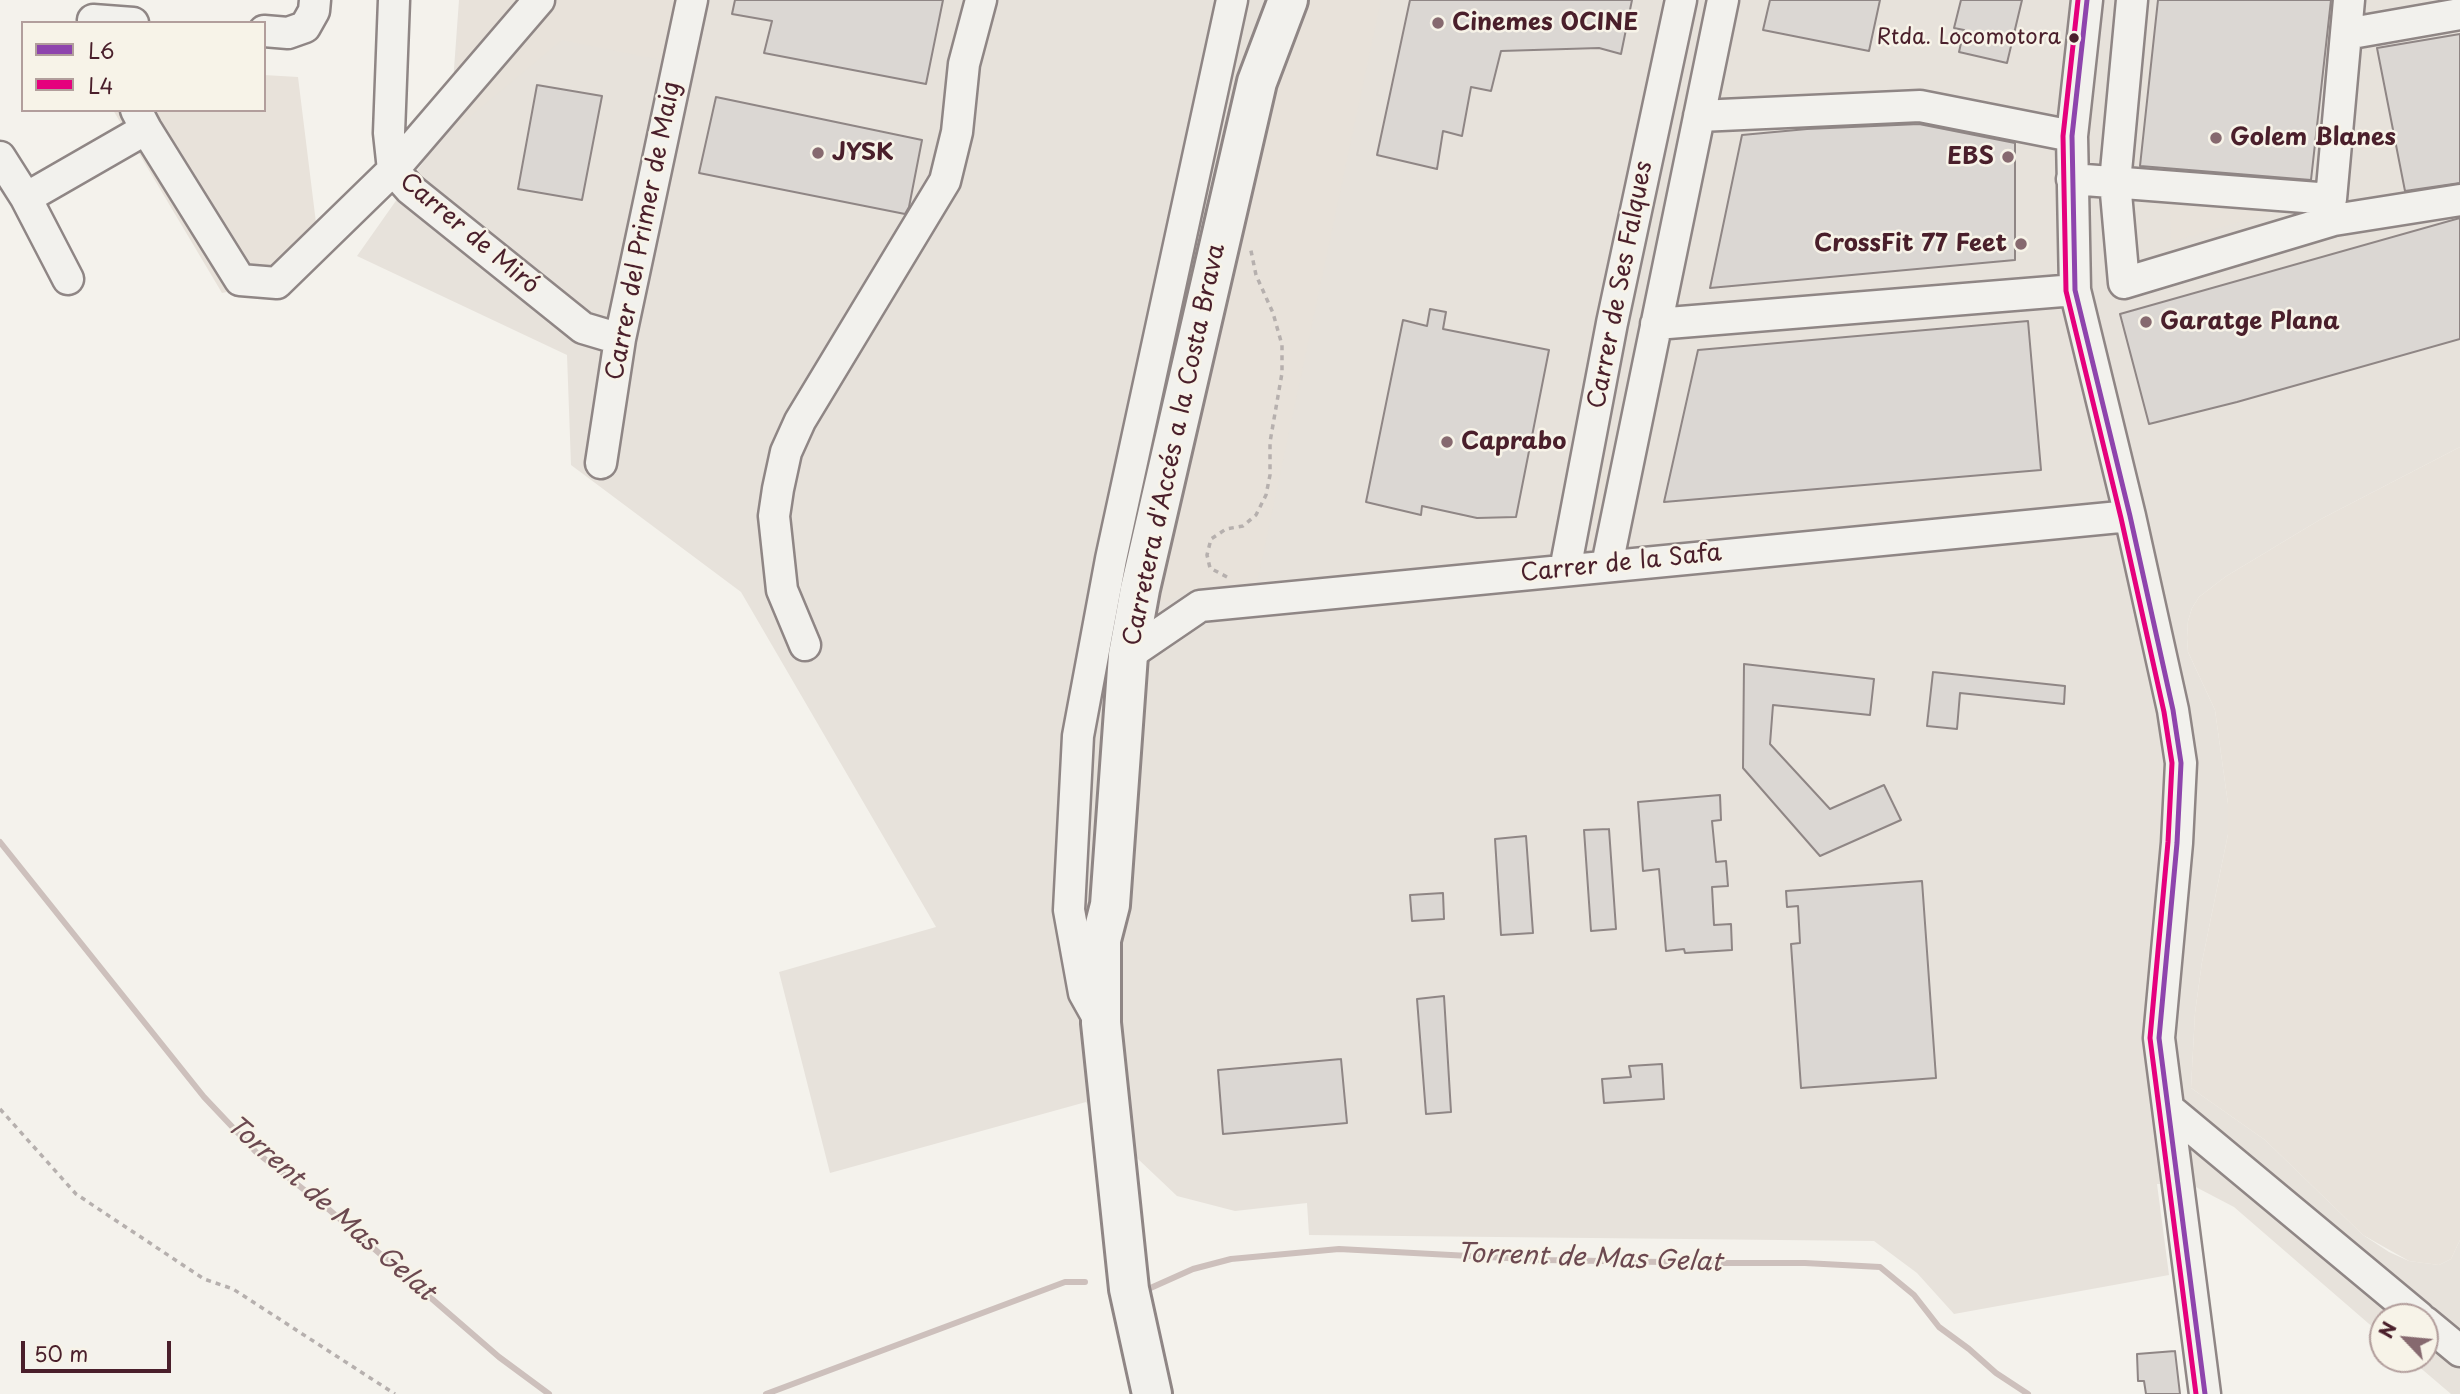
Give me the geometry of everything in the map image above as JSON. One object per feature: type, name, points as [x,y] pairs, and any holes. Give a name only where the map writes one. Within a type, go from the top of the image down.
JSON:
[{"type":"main road","name":"Carretera d'Accés a la Costa Brava","points":[[1257,82],[1258,0]]},
{"type":"main road","name":"Carretera d'Accés a la Costa Brava","points":[[1152,1394],[1129,1289],[1101,1023],[1101,940],[1110,905],[1128,655],[1140,589],[1257,82],[1288,0]]},
{"type":"street","points":[[266,31],[288,33],[305,27],[314,11],[315,0]]},
{"type":"street","name":"Carrer de Miró","points":[[394,0],[389,132],[393,170],[410,189],[583,328],[620,339]]},
{"type":"street","points":[[26,198],[141,120],[240,280],[278,283],[393,170],[539,0]]},
{"type":"street","name":"Carrer del Primer de Maig","points":[[601,463],[620,339],[691,0]]},
{"type":"street","points":[[805,645],[782,590],[774,516],[786,452],[800,421],[945,181],[957,132],[964,64],[981,0]]},
{"type":"street","points":[[1101,1023],[1084,993],[1069,910],[1081,722],[1111,559],[1233,0]]},
{"type":"street","name":"Carrer de Ses Falques","points":[[1565,570],[1618,296],[1681,0]]},
{"type":"street","name":"Carrer de Ses Falques","points":[[1607,565],[1723,0]]},
{"type":"street","points":[[2087,0],[2072,136],[2075,290],[2130,516],[2173,710],[2181,764],[2159,1038],[2205,1394]]},
{"type":"street","points":[[2132,0],[2115,182],[2123,283],[2333,210]]},
{"type":"street","points":[[2333,210],[2349,0]]},
{"type":"street","points":[[89,14],[123,21]]},
{"type":"street","points":[[2346,34],[2460,14]]},
{"type":"street","points":[[1699,116],[1920,106],[2072,136]]},
{"type":"street","points":[[0,157],[26,198],[68,279]]},
{"type":"street","points":[[2072,179],[2333,210],[2460,200]]},
{"type":"street","points":[[1656,324],[2075,290]]},
{"type":"street","name":"Carrer de la Safa","points":[[1128,655],[1200,606],[2130,516]]},
{"type":"street","points":[[1069,910],[1084,917],[1110,905]]},
{"type":"street","points":[[2169,1109],[2402,1303]]},
{"type":"street","points":[[2439,1334],[2460,1351]]},
{"type":"path","points":[[1232,578],[1210,568],[1207,555],[1211,539],[1226,529],[1243,526],[1256,515],[1266,495],[1270,475],[1270,442],[1282,373],[1282,345],[1273,313],[1256,275],[1250,238]]},
{"type":"path","points":[[0,1110],[76,1194],[204,1279],[233,1289],[395,1394]]},
{"type":"shaded area","points":[[459,0],[2460,0],[2460,447],[2321,519],[2225,577],[2199,597],[2192,608],[2187,638],[2188,652],[2215,710],[2228,804],[2228,834],[2202,962],[2195,1013],[2191,1088],[2265,1140],[2363,1235],[2389,1252],[2409,1261],[2439,1265],[2451,1259],[2460,1240],[2460,1394],[2451,1394],[2426,1373],[2439,1373],[2439,1303],[2369,1303],[2369,1324],[2234,1207],[2190,1184],[2157,1184],[2169,1275],[1954,1314],[1917,1273],[1874,1241],[1309,1235],[1307,1203],[1235,1211],[1177,1196],[1099,1122],[1086,1102],[830,1173],[779,972],[936,927],[741,592],[571,465],[567,355],[357,256],[450,124]]},
{"type":"shaded area","points":[[460,0],[676,0],[666,61],[562,40],[454,130]]},
{"type":"shaded area","points":[[1298,0],[1381,0],[1257,583],[1211,586],[1185,592],[1168,602],[1157,602],[1222,293]]},
{"type":"shaded area","points":[[266,75],[298,77],[317,231],[264,284],[222,293],[114,112],[266,112]]},
{"type":"shaded area","points":[[2170,200],[2267,207],[2266,214],[2171,242]]},
{"type":"shaded area","points":[[1599,433],[1617,459],[1601,545],[1594,552],[1586,553],[1578,548]]},
{"type":"shaded area","points":[[2460,447],[2460,1240],[2451,1259],[2439,1265],[2409,1261],[2363,1235],[2265,1140],[2191,1088],[2195,1013],[2202,962],[2228,834],[2228,804],[2215,710],[2188,652],[2187,638],[2192,608],[2199,597],[2225,577],[2321,519]]},
{"type":"building","points":[[735,0],[943,0],[926,84],[764,53],[772,21],[732,14]]},
{"type":"building","points":[[1410,0],[1632,0],[1621,54],[1599,48],[1501,51],[1491,91],[1471,87],[1462,136],[1443,131],[1437,169],[1377,155]]},
{"type":"building","points":[[1770,0],[1880,0],[1869,51],[1763,30]]},
{"type":"building","points":[[1961,0],[2022,0],[2007,63],[1959,52],[1964,30],[1954,28]]},
{"type":"building","points":[[2158,0],[2331,0],[2311,180],[2140,166]]},
{"type":"building","points":[[2460,34],[2460,183],[2405,191],[2377,48]]},
{"type":"building","points":[[537,85],[602,96],[582,200],[518,189]]},
{"type":"building","points":[[716,97],[922,140],[909,207],[905,214],[699,173]]},
{"type":"building","points":[[1919,124],[2015,143],[2015,260],[1710,288],[1742,135]]},
{"type":"building","points":[[2460,218],[2460,339],[2149,424],[2120,314]]},
{"type":"building","points":[[1430,309],[1446,312],[1443,329],[1549,350],[1516,517],[1477,518],[1422,506],[1421,515],[1366,502],[1403,320],[1427,326]]},
{"type":"building","points":[[2028,321],[2041,470],[1664,502],[1698,350]]},
{"type":"building","points":[[1744,664],[1874,679],[1870,715],[1773,705],[1770,744],[1830,809],[1884,785],[1901,820],[1820,856],[1743,768]]},
{"type":"building","points":[[1933,672],[2065,686],[2064,704],[1960,693],[1957,729],[1927,726]]},
{"type":"building","points":[[1720,795],[1721,820],[1712,821],[1716,862],[1726,861],[1728,886],[1712,887],[1714,925],[1731,924],[1732,950],[1685,953],[1684,949],[1666,951],[1659,869],[1643,871],[1638,802]]},
{"type":"building","points":[[1609,829],[1616,929],[1591,931],[1584,830]]},
{"type":"building","points":[[1526,836],[1533,933],[1501,935],[1495,839]]},
{"type":"building","points":[[1922,881],[1936,1078],[1801,1088],[1791,944],[1800,943],[1798,906],[1787,907],[1786,891]]},
{"type":"building","points":[[1443,893],[1444,919],[1412,921],[1410,895]]},
{"type":"building","points":[[1444,996],[1451,1112],[1426,1114],[1417,999]]},
{"type":"building","points":[[1341,1059],[1347,1123],[1223,1134],[1218,1070]]},
{"type":"building","points":[[1662,1064],[1664,1099],[1604,1103],[1602,1079],[1631,1077],[1629,1066]]},
{"type":"building","points":[[2175,1351],[2180,1394],[2146,1394],[2144,1381],[2138,1381],[2137,1354]]},
{"type":"waterway","name":"Torrent de Mas Gelat","points":[[0,842],[204,1097],[256,1152],[326,1207],[499,1357],[549,1394]]},
{"type":"waterway","name":"Torrent de Mas Gelat","points":[[1146,1290],[1193,1269],[1231,1259],[1339,1249],[1544,1260],[1805,1263],[1880,1267],[1914,1295],[1939,1327],[1996,1373],[2028,1394]]},
{"type":"waterway","name":"Torrent de Mas Gelat","points":[[766,1394],[1065,1282],[1085,1282]]},
{"type":"transit line","name":"L4","points":[[2078,0],[2063,136],[2066,291],[2121,518],[2164,712],[2172,763],[2168,842],[2150,1038],[2196,1394]]},
{"type":"transit line","name":"L6","points":[[2087,0],[2072,136],[2075,290],[2130,516],[2173,710],[2181,763],[2177,843],[2159,1038],[2205,1394]]},
{"type":"place","name":"Cinemes OCINE","points":[[1438,23]]},
{"type":"place","name":"Rtda. Locomotora","points":[[2074,38]]},
{"type":"place","name":"Golem Blanes","points":[[2216,138]]},
{"type":"place","name":"JYSK","points":[[818,153]]},
{"type":"place","name":"EBS","points":[[2008,157]]},
{"type":"place","name":"CrossFit 77 Feet","points":[[2021,244]]},
{"type":"place","name":"Garatge Plana","points":[[2146,322]]},
{"type":"place","name":"Caprabo","points":[[1447,442]]}]
